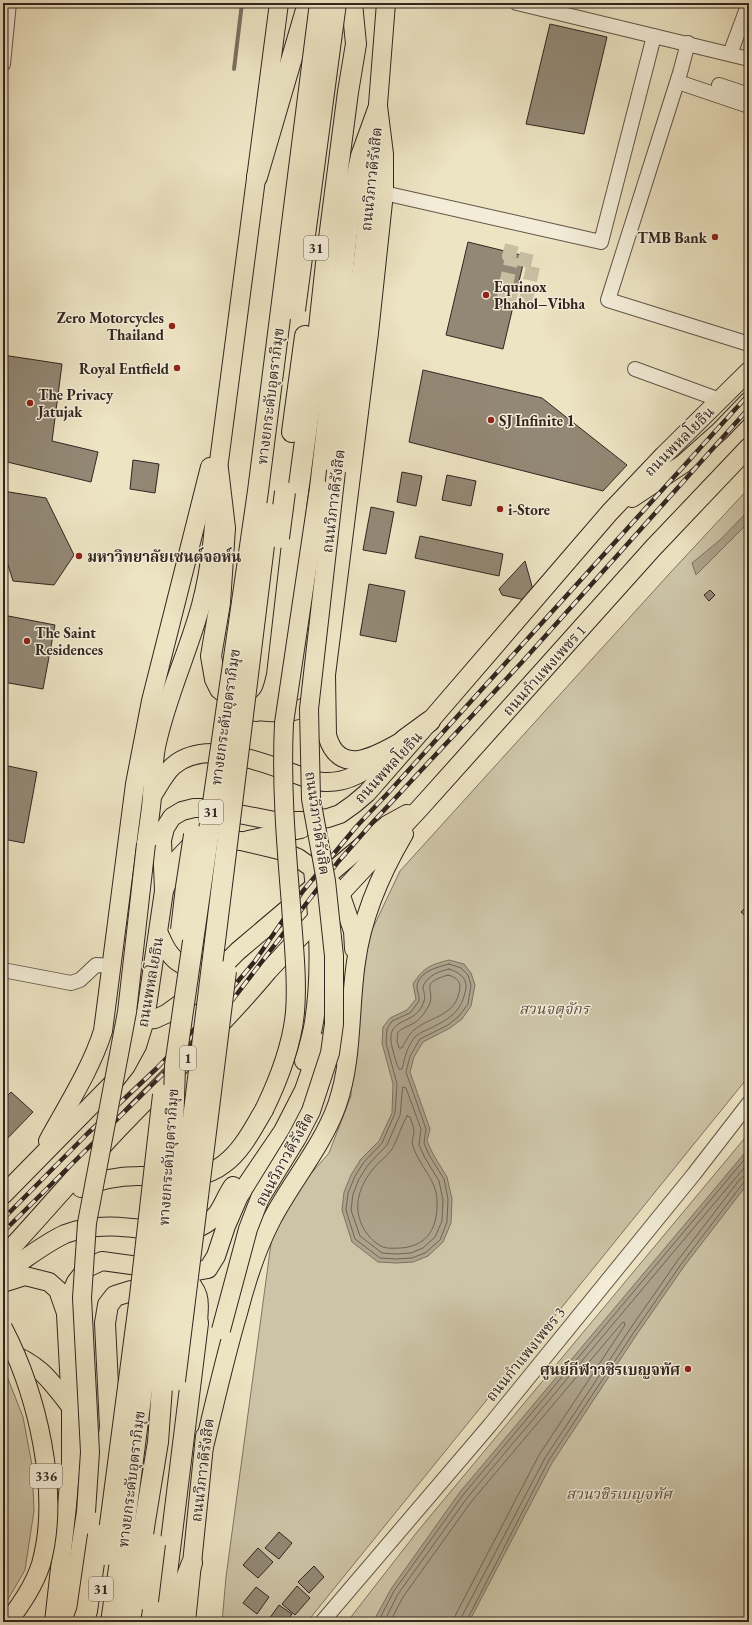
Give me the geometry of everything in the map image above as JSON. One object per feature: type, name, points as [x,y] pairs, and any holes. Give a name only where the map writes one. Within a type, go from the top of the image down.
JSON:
[{"type":"highway","points":[[257,177],[308,3]]},
{"type":"highway","name":"31","points":[[97,1622],[140,1296],[186,887],[252,490],[312,3]]},
{"type":"highway","name":"ทางยกระดับอุตราภิมุข","points":[[111,1622],[165,1212],[173,1132],[175,1066],[258,491],[320,3]]},
{"type":"highway","name":"ทางยกระดับอุตราภิมุข","points":[[130,1622],[158,1442],[165,1345],[176,1252],[269,504],[336,3]]},
{"type":"highway","name":"31","points":[[146,1622],[285,492],[347,3]]},
{"type":"highway","points":[[218,469],[225,528],[220,603],[211,656],[215,679],[220,689],[240,705],[256,711],[266,703],[273,693],[277,675],[297,500],[314,374],[327,254],[348,92],[356,44],[352,3]]},
{"type":"highway","points":[[404,740],[430,721]]},
{"type":"highway","points":[[84,1622],[87,1611],[109,1463],[130,1276],[160,1116],[175,1066]]},
{"type":"highway","points":[[84,1622],[110,1427],[105,1323],[108,1305],[115,1296],[131,1291],[160,1292],[180,1297],[191,1306],[198,1323],[161,1622]]},
{"type":"highway","points":[[146,1622],[158,1442]]},
{"type":"highway","points":[[169,1622],[192,1563]]},
{"type":"main road","name":"31","points":[[69,1622],[86,1512],[90,1452],[82,1298],[86,1223],[127,1012],[152,796],[152,772],[158,740],[200,607],[213,546],[218,469],[279,3]]},
{"type":"main road","name":"ถนนวิภาวดีรังสิต","points":[[186,1622],[204,1446],[221,1330],[246,1237],[260,1198],[297,1138],[311,1111],[330,1053],[334,1024],[334,956],[326,881],[311,799],[309,709],[336,471],[364,252],[386,3]]},
{"type":"main road","points":[[378,106],[384,154],[384,193],[369,332],[326,675],[327,734],[329,743],[334,750],[342,757],[350,760],[365,760],[380,754],[404,740]]},
{"type":"main road","points":[[58,1198],[86,1185],[110,1179],[140,1176],[202,1176],[214,1171],[225,1164],[235,1154],[248,1136],[264,1110],[276,1086],[284,1062],[295,1012],[296,983],[284,826],[282,754],[284,723],[319,488],[353,189],[360,156],[378,106]]},
{"type":"main road","name":"ถนนพหลโยธิน","points":[[3,1195],[112,1084],[126,1066],[137,1046],[145,1020],[159,934],[164,891],[162,840],[165,828],[172,817],[182,811],[194,808],[208,808],[275,821],[290,822],[328,818],[340,814],[354,804],[367,793],[610,512],[749,370]]},
{"type":"main road","name":"ถนนพหลโยธิน","points":[[610,512],[683,464],[720,431],[749,401]]},
{"type":"main road","points":[[38,1160],[91,1062],[97,1050],[103,1031],[135,784],[151,701],[206,479],[213,460],[222,445]]},
{"type":"main road","name":"ถนนกำแพงเพชร 1","points":[[317,918],[420,808],[653,548],[749,447]]},
{"type":"main road","points":[[256,711],[271,713],[288,712],[302,708],[315,700],[326,675]]},
{"type":"main road","points":[[152,796],[172,767],[189,757],[200,754],[221,753],[234,755],[317,781],[327,782],[354,777],[379,760],[404,740]]},
{"type":"main road","points":[[111,973],[111,993],[115,1002],[122,1010],[135,1018],[145,1020],[155,1019],[166,1014],[198,991],[238,951],[318,877],[387,825],[420,808]]},
{"type":"main road","points":[[204,1446],[231,1336],[256,1253],[271,1221],[327,1128],[337,1105],[346,1062],[356,962],[363,930],[377,886],[397,847],[420,808]]},
{"type":"main road","points":[[241,841],[308,827],[328,818]]},
{"type":"main road","points":[[164,891],[177,860],[191,845],[219,840],[241,841],[278,850],[298,858],[318,877],[340,893],[352,931],[356,962]]},
{"type":"main road","points":[[3,1269],[21,1261],[43,1246],[65,1234],[105,1226],[175,1233],[186,1232],[196,1229],[217,1213],[245,1167],[284,1114],[303,1067],[314,1022],[318,957],[318,877]]},
{"type":"main road","name":"1","points":[[3,1257],[58,1198],[107,1142],[234,1011],[268,971],[317,918]]},
{"type":"main road","points":[[159,934],[170,954],[179,963],[190,968],[204,968],[217,964],[238,951]]},
{"type":"main road","points":[[103,1031],[122,1010],[150,988]]},
{"type":"main road","points":[[54,1622],[71,1462],[71,1406],[66,1314],[70,1295],[76,1282],[87,1268],[102,1260],[182,1272],[208,1269],[216,1256],[239,1196],[283,1131],[304,1090],[318,1047],[325,1042],[334,1042],[340,1046],[346,1062]]},
{"type":"main road","points":[[213,1217],[219,1219],[222,1223],[222,1237]]},
{"type":"main road","points":[[182,1272],[197,1292],[200,1302],[198,1323]]},
{"type":"main road","points":[[3,1283],[25,1276],[49,1282],[58,1290],[66,1314]]},
{"type":"main road","name":"336","points":[[3,1328],[29,1392],[42,1439],[46,1473],[48,1522],[40,1564],[34,1581],[23,1602],[8,1622]]},
{"type":"main road","points":[[3,1350],[34,1365],[50,1379],[71,1406]]},
{"type":"street","points":[[3,64],[10,3]]},
{"type":"street","points":[[517,3],[749,58]]},
{"type":"street","points":[[730,54],[748,3]]},
{"type":"street","points":[[384,193],[602,242],[654,36]]},
{"type":"street","points":[[688,43],[679,78],[608,300],[749,344]]},
{"type":"street","points":[[679,78],[749,95]]},
{"type":"street","points":[[679,78],[749,106]]},
{"type":"street","points":[[635,369],[720,400]]},
{"type":"street","points":[[3,970],[71,983],[80,980],[96,965],[111,973]]},
{"type":"street","name":"ถนนกำแพงเพชร 3","points":[[322,1622],[490,1425],[694,1174],[749,1103]]},
{"type":"street","points":[[188,1603],[193,1622]]},
{"type":"green space","name":"สวนจตุจักร","points":[[749,488],[749,1076],[307,1622],[222,1622],[226,1577],[272,1236],[292,1195],[329,1153],[351,1096],[352,1017],[371,932],[400,871]]},
{"type":"green space","name":"สวนวชิรเบญจทัศ","points":[[749,1133],[749,1622],[347,1622],[417,1532]]},
{"type":"green space","points":[[3,1366],[23,1417],[32,1465],[34,1511],[25,1570],[3,1608]]},
{"type":"water","points":[[749,510],[749,522],[696,575],[692,563],[720,540]]},
{"type":"water","points":[[449,960],[464,964],[471,973],[475,985],[471,1006],[462,1019],[450,1028],[423,1042],[414,1057],[410,1072],[430,1129],[427,1141],[447,1177],[452,1199],[451,1223],[443,1242],[428,1256],[413,1262],[378,1262],[352,1242],[342,1210],[344,1192],[351,1175],[361,1159],[379,1141],[392,1113],[393,1084],[382,1043],[383,1027],[390,1018],[407,1010],[416,999],[413,984],[424,970],[437,963]]},
{"type":"water","points":[[749,1148],[749,1182],[685,1265],[637,1334],[552,1463],[469,1622],[373,1622],[391,1589],[460,1492]]},
{"type":"building","points":[[550,24],[607,37],[584,134],[526,124]]},
{"type":"building","name":"Equinox Phahol–Vibha","points":[[468,242],[525,256],[503,349],[446,335]]},
{"type":"building","name":"The Privacy Jatujak","points":[[3,355],[62,364],[52,441],[98,452],[91,482],[3,461]]},
{"type":"building","name":"SJ Infinite 1","points":[[423,370],[542,398],[627,465],[603,491],[409,442]]},
{"type":"building","points":[[133,460],[159,464],[155,493],[130,489]]},
{"type":"building","points":[[402,472],[422,476],[416,506],[397,502]]},
{"type":"building","points":[[447,475],[476,481],[471,506],[442,500]]},
{"type":"building","points":[[3,491],[46,498],[74,555],[54,585],[13,581],[3,552]]},
{"type":"building","points":[[371,507],[394,512],[386,554],[363,550]]},
{"type":"building","points":[[420,536],[503,554],[499,576],[415,558]]},
{"type":"building","points":[[525,561],[533,590],[525,600],[502,595],[499,589]]},
{"type":"building","points":[[369,584],[405,591],[396,642],[360,635]]},
{"type":"building","points":[[710,590],[715,595],[709,601],[704,595]]},
{"type":"building","name":"The Saint Residences","points":[[3,615],[55,625],[43,689],[3,682]]},
{"type":"building","points":[[3,765],[37,772],[24,843],[3,839]]},
{"type":"building","points":[[749,904],[749,919],[741,912]]},
{"type":"building","points":[[11,1092],[33,1112],[3,1143],[3,1100]]},
{"type":"building","points":[[279,1532],[292,1543],[279,1559],[265,1548]]},
{"type":"building","points":[[258,1548],[273,1562],[258,1578],[243,1565]]},
{"type":"building","points":[[314,1566],[324,1577],[309,1593],[298,1582]]},
{"type":"building","points":[[297,1586],[310,1598],[295,1615],[282,1604]]},
{"type":"building","points":[[256,1587],[269,1597],[257,1614],[243,1603]]},
{"type":"building","points":[[279,1605],[292,1614],[286,1622],[267,1622]]},
{"type":"building","points":[[254,1617],[261,1622],[250,1622]]},
{"type":"waterway","points":[[234,69],[242,3]]},
{"type":"tunnel","points":[[512,245],[509,256],[534,262],[526,299],[504,294],[512,257]]},
{"type":"railway","points":[[3,1219],[88,1133],[157,1068],[223,999],[255,961],[303,891],[356,827],[749,394]]},
{"type":"railway","points":[[3,1232],[163,1074],[209,1026],[234,998],[338,862],[373,822],[523,661],[749,408]]},
{"type":"place","name":"TMB Bank","points":[[715,237]]},
{"type":"place","name":"Equinox Phahol–Vibha","points":[[486,295]]},
{"type":"place","name":"Zero Motorcycles Thailand","points":[[172,326]]},
{"type":"place","name":"Royal Entfield","points":[[177,368]]},
{"type":"place","name":"The Privacy Jatujak","points":[[30,403]]},
{"type":"place","name":"SJ Infinite 1","points":[[491,420]]},
{"type":"place","name":"i-Store","points":[[500,509]]},
{"type":"place","name":"มหาวิทยาลัยเซนต์จอห์น","points":[[79,556]]},
{"type":"place","name":"The Saint Residences","points":[[27,641]]},
{"type":"place","name":"ศูนย์กีฬาวชิรเบญจทัศ","points":[[688,1369]]}]
